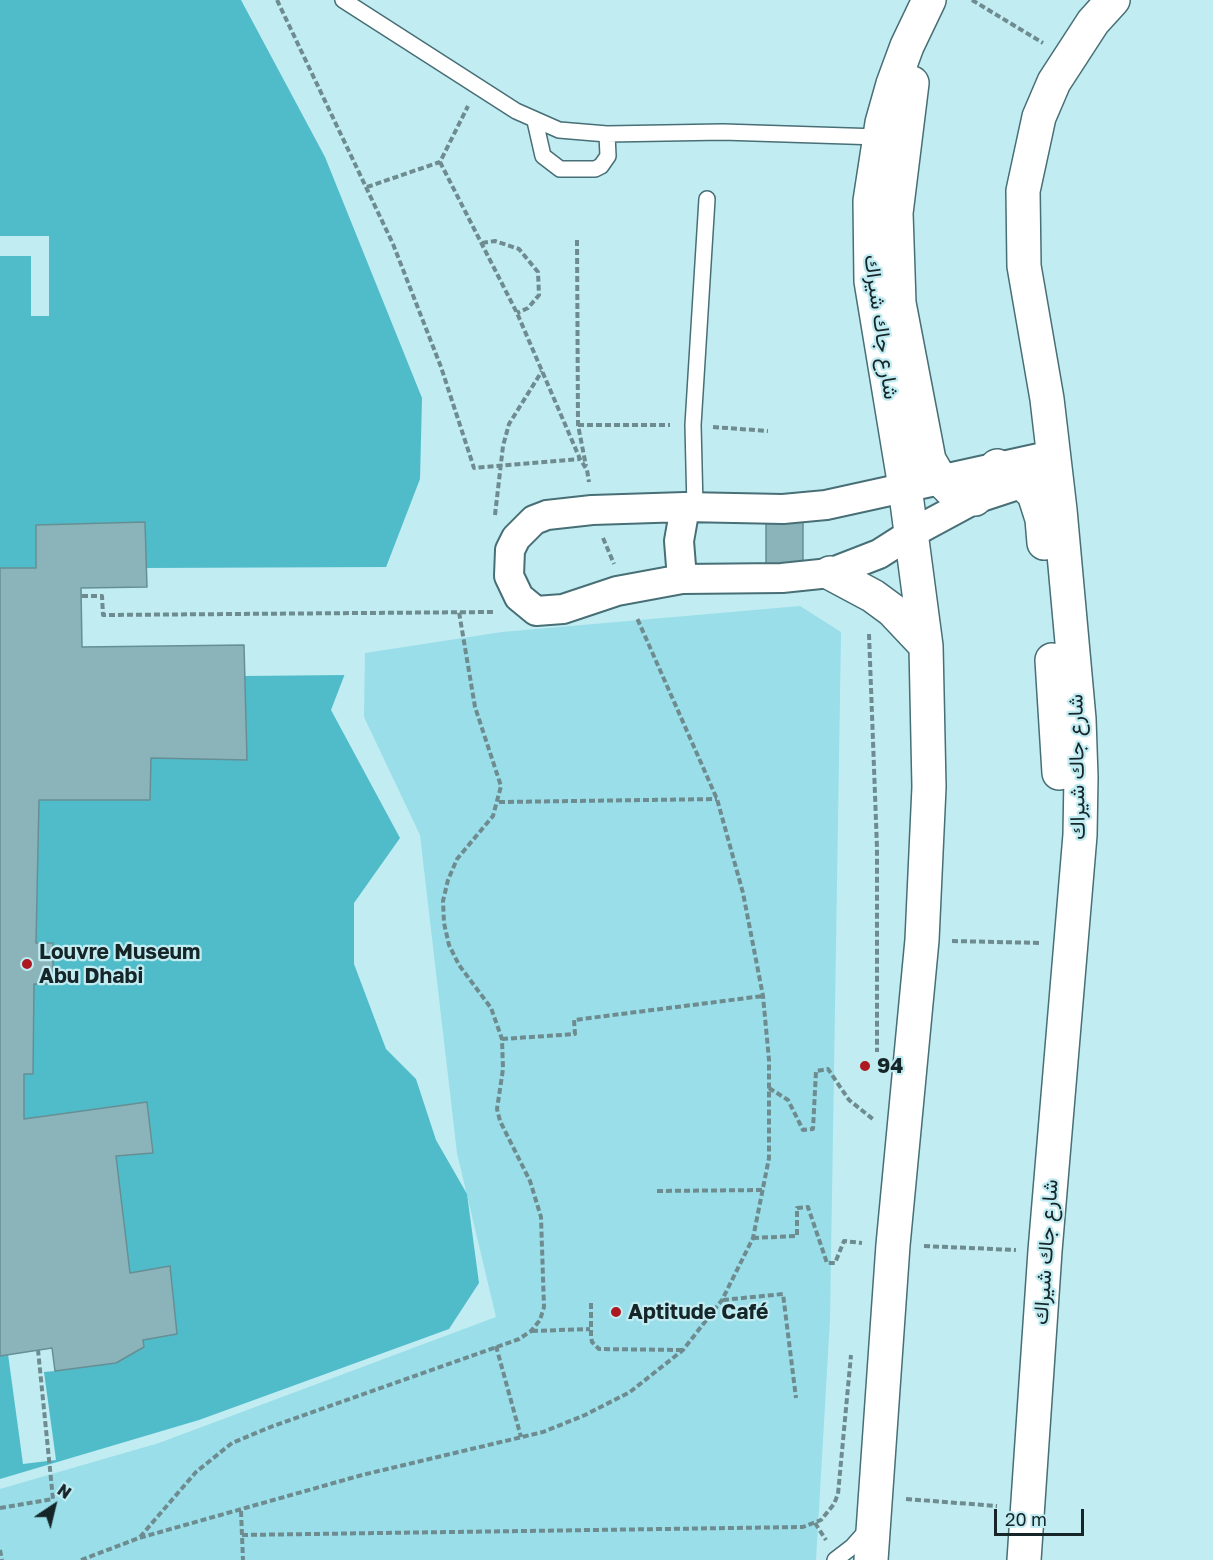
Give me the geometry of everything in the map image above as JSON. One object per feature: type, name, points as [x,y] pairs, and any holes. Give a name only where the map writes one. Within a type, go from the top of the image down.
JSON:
[{"type":"street","name":"شارع جاك شيراك","points":[[871,1560],[893,1245],[922,940],[929,787],[926,646],[912,533],[871,281],[870,201],[879,137],[893,84],[907,46],[929,0]]},
{"type":"street","name":"شارع جاك شيراك","points":[[1024,1560],[1045,1251],[1080,835],[1079,719],[1055,464],[1024,266],[1022,219],[1028,162],[1040,117],[1068,58],[1113,0]]},
{"type":"street","points":[[907,46],[912,82],[896,213],[899,303],[925,449],[940,479],[951,490],[975,499]]},
{"type":"street","points":[[1010,474],[975,499],[912,533],[879,554],[830,573],[771,578],[681,579],[625,589],[563,609],[536,611],[527,605],[513,587],[508,563],[510,550],[524,528],[547,515],[592,510],[804,507],[940,479],[1010,474],[1055,464]]},
{"type":"street","points":[[1010,474],[1034,494],[1042,519],[1061,814],[1068,866],[1076,893]]},
{"type":"street","points":[[681,579],[679,541],[690,507]]},
{"type":"street","points":[[830,573],[873,596],[898,616],[926,646]]},
{"type":"lane","points":[[343,0],[478,87],[536,121],[559,129],[607,134],[723,132],[879,137]]},
{"type":"lane","points":[[536,121],[543,156],[553,166],[560,169],[595,169],[601,166],[608,156],[607,134]]},
{"type":"lane","points":[[690,507],[694,401],[707,199]]},
{"type":"lane","points":[[835,1560],[852,1548],[874,1509]]},
{"type":"path","points":[[277,0],[367,187],[425,324],[474,468],[580,459]]},
{"type":"path","points":[[972,0],[1068,58]]},
{"type":"path","points":[[367,187],[440,162],[478,87]]},
{"type":"path","points":[[440,162],[517,313],[580,459],[587,470]]},
{"type":"path","points":[[81,1560],[139,1538],[362,1475],[521,1437],[585,1415],[630,1392],[683,1350],[722,1300],[753,1238],[769,1158],[769,1088],[763,996],[746,904],[717,799],[592,510],[578,425],[577,240]]},
{"type":"path","points":[[482,243],[495,241],[519,249],[538,272],[539,295],[528,308],[517,313]]},
{"type":"path","points":[[495,518],[503,465],[503,446],[509,424],[542,371]]},
{"type":"path","points":[[82,596],[102,596],[103,615],[459,612],[475,706],[501,786],[499,802],[493,816],[457,859],[448,879],[443,901],[444,924],[449,945],[459,965],[491,1008],[502,1039],[503,1069],[497,1109],[500,1121],[537,1198],[544,1235],[544,1307],[540,1320],[531,1331],[519,1338],[273,1426],[232,1443],[196,1472],[139,1538]]},
{"type":"path","points":[[868,631],[877,848],[877,1062]]},
{"type":"path","points":[[499,802],[717,799]]},
{"type":"path","points":[[922,940],[1071,943]]},
{"type":"path","points":[[502,1039],[575,1034],[574,1020],[763,996]]},
{"type":"path","points":[[769,1088],[788,1100],[803,1130],[813,1129],[816,1071],[828,1069],[849,1100],[862,1113],[877,1121],[877,1109]]},
{"type":"path","points":[[657,1191],[763,1190]]},
{"type":"path","points":[[753,1238],[797,1236],[797,1208],[808,1207],[827,1263],[835,1263],[844,1241],[872,1244]]},
{"type":"path","points":[[860,1254],[863,1232]]},
{"type":"path","points":[[924,1246],[1028,1250]]},
{"type":"path","points":[[722,1300],[783,1294],[796,1398]]},
{"type":"path","points":[[591,1303],[592,1342],[599,1349],[683,1350]]},
{"type":"path","points":[[531,1331],[590,1329]]},
{"type":"path","points":[[496,1346],[521,1437]]},
{"type":"path","points":[[242,1535],[791,1527],[815,1523],[828,1513],[838,1494],[852,1346]]},
{"type":"path","points":[[0,1508],[53,1499],[38,1350]]},
{"type":"path","points":[[874,1509],[1028,1508]]},
{"type":"path","points":[[241,1511],[243,1560]]},
{"type":"path","points":[[815,1523],[827,1540]]},
{"type":"path","points":[[0,1550],[2,1560]]},
{"type":"shaded area","points":[[0,0],[241,0],[325,157],[422,398],[420,479],[331,710],[400,838],[354,903],[354,964],[386,1049],[416,1079],[436,1140],[467,1194],[479,1283],[449,1329],[199,1420],[0,1479]]},
{"type":"shaded area","points":[[800,606],[841,632],[830,1319],[816,1560],[0,1560],[0,1489],[159,1443],[496,1317],[457,1153],[420,835],[364,717],[365,653],[502,632]]},
{"type":"pier","points":[[0,236],[49,236],[49,316],[31,316],[31,256],[0,256]]},
{"type":"pier","points":[[389,567],[347,675],[244,676],[244,645],[82,647],[81,588],[147,587],[147,568]]},
{"type":"pier","points":[[52,1348],[55,1371],[44,1372],[56,1460],[23,1464],[8,1354]]},
{"type":"building","points":[[766,501],[803,501],[803,589],[766,589]]},
{"type":"building","name":"Louvre Museum Abu Dhabi","points":[[145,522],[147,587],[81,588],[82,647],[244,645],[247,760],[151,758],[150,800],[39,800],[36,943],[53,943],[53,984],[34,984],[33,1074],[24,1074],[24,1119],[147,1102],[153,1153],[116,1156],[130,1273],[170,1266],[177,1334],[143,1340],[144,1347],[116,1363],[55,1371],[52,1348],[0,1356],[0,568],[36,568],[36,525]]},
{"type":"place","name":"Louvre Museum Abu Dhabi","points":[[27,964]]},
{"type":"place","name":"94","points":[[865,1066]]},
{"type":"place","name":"Aptitude Café","points":[[616,1312]]}]
